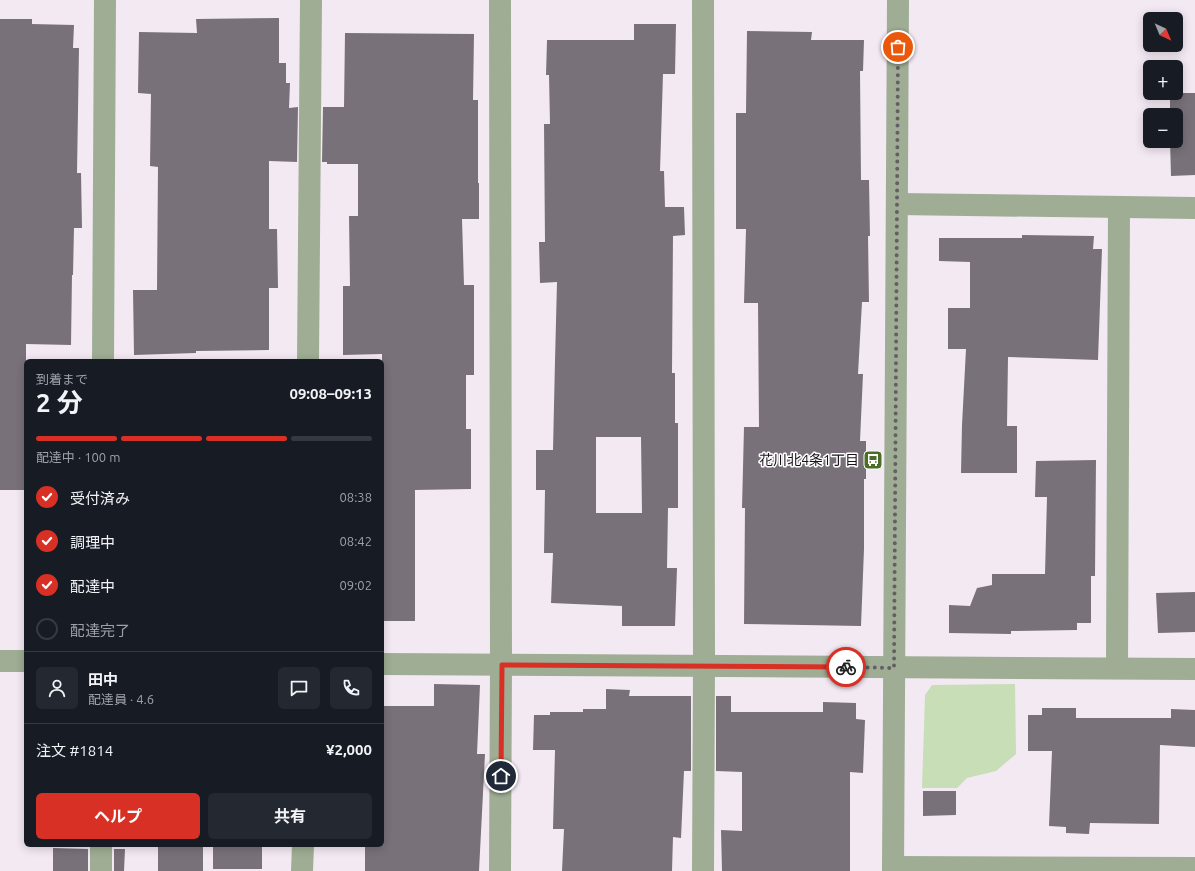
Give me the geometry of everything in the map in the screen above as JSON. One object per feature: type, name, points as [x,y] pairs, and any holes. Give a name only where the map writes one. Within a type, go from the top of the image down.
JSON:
[{"type":"street","points":[[103,359],[105,0]]},
{"type":"street","points":[[308,359],[311,0]]},
{"type":"street","points":[[500,0],[502,665],[500,871]]},
{"type":"street","points":[[703,0],[703,871]]},
{"type":"street","points":[[898,0],[893,869],[1195,868]]},
{"type":"street","points":[[897,204],[1195,208]]},
{"type":"street","points":[[1117,668],[1120,207]]},
{"type":"street","points":[[0,661],[24,661]]},
{"type":"street","points":[[384,664],[1195,669]]},
{"type":"street","points":[[101,847],[101,871]]},
{"type":"street","points":[[302,871],[303,847]]},
{"type":"green space","points":[[1015,684],[1016,754],[996,771],[967,778],[957,788],[922,788],[925,695],[932,685]]},
{"type":"building","points":[[279,18],[279,63],[286,63],[286,83],[290,83],[289,108],[298,107],[297,162],[269,161],[269,229],[277,229],[278,288],[269,288],[269,350],[196,351],[196,353],[134,355],[133,290],[157,290],[158,167],[150,166],[151,94],[138,93],[139,32],[197,33],[196,19]]},
{"type":"building","points":[[0,19],[32,19],[32,24],[74,25],[73,48],[79,48],[77,173],[81,173],[82,228],[74,228],[71,345],[26,344],[26,359],[24,359],[24,490],[0,490]]},
{"type":"building","points":[[634,24],[676,24],[675,74],[663,74],[660,171],[664,171],[665,207],[684,207],[685,235],[673,236],[672,373],[675,373],[675,423],[678,423],[678,508],[668,508],[667,568],[677,568],[675,626],[622,626],[622,606],[551,603],[553,553],[544,553],[545,490],[536,490],[536,450],[553,450],[557,282],[540,283],[539,242],[545,242],[544,124],[550,124],[549,75],[546,75],[547,40],[634,40]],"holes":[[[596,437],[641,437],[642,513],[596,513]]]},
{"type":"building","points":[[747,31],[812,32],[811,40],[864,40],[863,71],[860,71],[861,180],[869,180],[870,236],[868,236],[869,302],[862,302],[858,374],[863,374],[860,441],[866,441],[861,626],[744,624],[745,508],[742,508],[744,427],[759,427],[758,303],[744,303],[746,229],[736,229],[736,113],[746,113]]},
{"type":"building","points":[[345,33],[474,34],[473,100],[478,100],[479,219],[462,219],[464,285],[474,285],[474,375],[466,375],[466,429],[471,429],[471,489],[415,490],[415,621],[384,621],[384,359],[382,359],[382,354],[343,355],[343,286],[350,286],[349,216],[358,216],[358,164],[327,164],[327,162],[322,162],[323,107],[344,107]]},
{"type":"building","points":[[1183,93],[1195,93],[1195,175],[1171,176],[1170,148],[1183,148],[1183,108],[1170,108],[1170,100],[1183,100]]},
{"type":"building","points":[[1022,235],[1094,236],[1093,249],[1102,249],[1098,360],[1008,357],[1007,426],[1017,426],[1017,473],[961,473],[966,349],[948,349],[948,308],[970,308],[970,262],[939,261],[939,238],[1022,238]]},
{"type":"building","points":[[1096,460],[1095,576],[1091,576],[1091,623],[1077,623],[1077,630],[1011,631],[1011,634],[949,633],[949,605],[970,606],[977,588],[992,585],[992,574],[1045,574],[1047,497],[1035,497],[1036,461]]},
{"type":"building","points":[[1195,592],[1195,632],[1158,633],[1156,593]]},
{"type":"building","points":[[434,684],[480,685],[477,754],[485,754],[479,871],[365,871],[365,847],[384,847],[384,706],[434,706]]},
{"type":"building","points":[[606,689],[630,690],[629,696],[691,696],[691,771],[684,771],[681,838],[673,837],[672,871],[562,871],[564,829],[553,829],[555,750],[533,750],[534,715],[550,715],[550,712],[583,712],[583,709],[606,709]]},
{"type":"building","points":[[716,696],[731,696],[731,712],[823,712],[823,702],[856,703],[856,719],[865,720],[863,773],[850,772],[850,871],[722,871],[721,830],[742,831],[742,772],[716,771]]},
{"type":"building","points":[[1042,708],[1076,708],[1076,718],[1171,718],[1171,709],[1195,710],[1195,747],[1160,745],[1159,824],[1090,823],[1089,834],[1066,833],[1066,827],[1049,826],[1052,751],[1028,751],[1028,715],[1042,715]]},
{"type":"building","points":[[923,791],[956,791],[956,815],[923,816]]},
{"type":"building","points":[[158,847],[203,847],[203,871],[158,871]]},
{"type":"building","points":[[213,847],[262,847],[262,869],[213,869]]},
{"type":"building","points":[[53,848],[88,849],[88,871],[53,871]]},
{"type":"building","points":[[114,849],[125,849],[124,871],[114,871]]},
{"type":"way so far","points":[[846,667],[894,668],[898,47]]},
{"type":"place","name":"花川北4条1丁目","points":[[873,460]]},
{"type":"route","points":[[501,776],[502,665],[846,667]]}]
